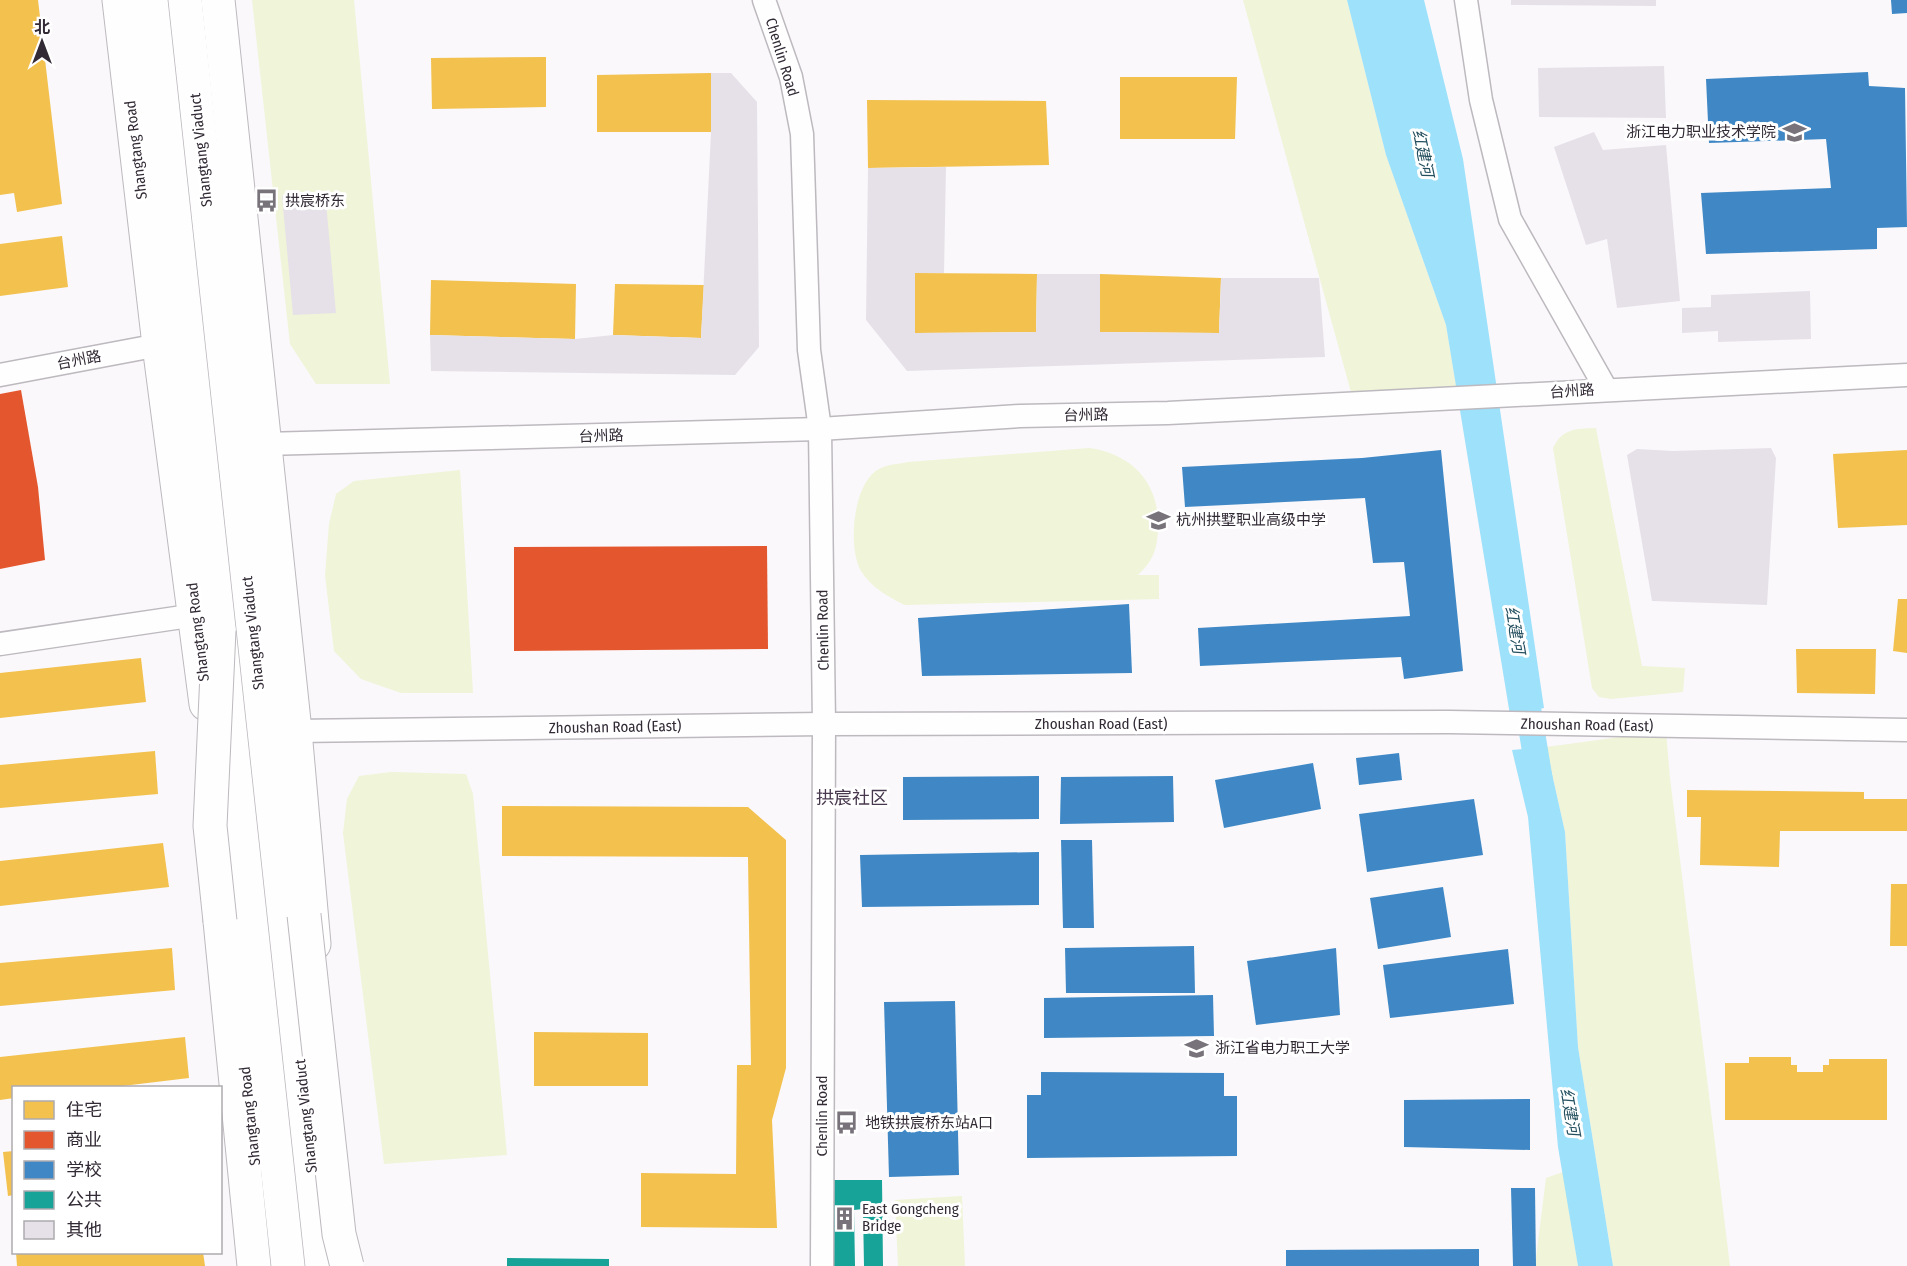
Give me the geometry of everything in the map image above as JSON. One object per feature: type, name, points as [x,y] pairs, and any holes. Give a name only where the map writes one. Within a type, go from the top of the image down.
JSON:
[{"type":"main road","name":"Shangtang Road","points":[[119,0],[159,345],[208,622],[267,1266]]},
{"type":"main road","points":[[151,0],[208,622],[288,1266]]},
{"type":"main road","name":"Shangtang Viaduct","points":[[185,0],[322,1266]]},
{"type":"main road","points":[[218,0],[295,731],[342,1266]]},
{"type":"main road","points":[[208,622],[210,826],[254,1266]]},
{"type":"main road","points":[[252,622],[295,830],[339,1234],[347,1266]]},
{"type":"street","name":"Chenlin Road","points":[[764,0],[791,77],[802,134],[809,350],[820,429],[825,724],[822,1266]]},
{"type":"street","points":[[1466,0],[1481,100],[1510,219],[1606,389]]},
{"type":"street","name":"台州路","points":[[0,375],[159,345]]},
{"type":"street","name":"台州路","points":[[265,444],[820,429],[1020,417],[1168,413],[1907,375]]},
{"type":"street","points":[[0,644],[208,622]]},
{"type":"street","name":"Zhoushan Road (East)","points":[[295,731],[825,724],[1449,722],[1907,730]]},
{"type":"green space","points":[[252,0],[354,0],[390,384],[316,384],[290,344]]},
{"type":"green space","points":[[1243,0],[1347,0],[1386,155],[1446,325],[1458,397],[1354,403]]},
{"type":"green space","points":[[1596,428],[1642,666],[1685,668],[1683,692],[1611,699],[1599,697],[1592,688],[1553,448],[1565,433],[1576,429]]},
{"type":"green space","points":[[1089,448],[1117,456],[1128,462],[1146,481],[1152,493],[1158,521],[1155,551],[1149,563],[1138,575],[1159,575],[1159,599],[905,605],[880,591],[861,571],[854,546],[855,515],[864,486],[881,468],[908,462]]},
{"type":"green space","points":[[460,470],[473,693],[401,693],[361,679],[334,651],[325,575],[329,524],[336,494],[354,481]]},
{"type":"green space","points":[[1666,731],[1730,1266],[1613,1266],[1578,1047],[1565,832],[1546,747]]},
{"type":"green space","points":[[391,772],[466,774],[473,794],[507,1155],[384,1164],[343,833],[347,799],[359,776]]},
{"type":"green space","points":[[1563,1172],[1578,1266],[1535,1266],[1546,1178]]},
{"type":"green space","points":[[962,1196],[965,1266],[898,1266],[895,1200]]},
{"type":"water","points":[[1347,0],[1424,0],[1463,159],[1544,708],[1510,715],[1446,325],[1386,155]]},
{"type":"water","points":[[1546,747],[1565,832],[1578,1047],[1613,1266],[1578,1266],[1558,1147],[1528,817],[1512,750]]},
{"type":"building: 住宅","points":[[0,0],[38,0],[62,204],[17,212],[14,193],[0,195]]},
{"type":"building: 住宅","points":[[546,57],[546,107],[432,109],[431,58]]},
{"type":"building: 住宅","points":[[711,73],[711,132],[597,132],[597,75]]},
{"type":"building: 住宅","points":[[1120,77],[1237,77],[1235,139],[1120,139]]},
{"type":"building: 住宅","points":[[867,100],[1046,101],[1049,165],[868,168]]},
{"type":"building: 住宅","points":[[62,236],[68,287],[0,296],[0,244]]},
{"type":"building: 住宅","points":[[915,273],[1037,274],[1036,332],[915,333]]},
{"type":"building: 住宅","points":[[1100,274],[1221,278],[1219,333],[1100,332]]},
{"type":"building: 住宅","points":[[431,280],[576,284],[575,339],[430,335]]},
{"type":"building: 住宅","points":[[615,284],[704,285],[701,338],[613,335]]},
{"type":"building: 住宅","points":[[1907,450],[1907,525],[1838,528],[1833,454]]},
{"type":"building: 住宅","points":[[1898,599],[1907,599],[1907,653],[1893,651]]},
{"type":"building: 住宅","points":[[1796,649],[1876,649],[1875,694],[1797,693]]},
{"type":"building: 住宅","points":[[141,658],[146,702],[0,718],[0,673]]},
{"type":"building: 住宅","points":[[155,751],[158,794],[0,808],[0,765]]},
{"type":"building: 住宅","points":[[1687,790],[1864,792],[1864,799],[1907,799],[1907,831],[1780,831],[1779,867],[1700,865],[1701,817],[1687,817]]},
{"type":"building: 住宅","points":[[502,806],[748,807],[786,840],[786,1068],[772,1120],[777,1228],[641,1227],[641,1173],[736,1174],[737,1065],[751,1065],[748,857],[502,856]]},
{"type":"building: 住宅","points":[[163,843],[169,887],[0,906],[0,861]]},
{"type":"building: 住宅","points":[[1891,884],[1907,884],[1907,946],[1890,946]]},
{"type":"building: 住宅","points":[[172,948],[175,990],[0,1006],[0,963]]},
{"type":"building: 住宅","points":[[534,1032],[648,1033],[648,1086],[534,1086]]},
{"type":"building: 住宅","points":[[185,1037],[189,1078],[123,1086],[12,1086],[12,1098],[0,1100],[0,1057]]},
{"type":"building: 住宅","points":[[1749,1057],[1791,1057],[1791,1065],[1797,1065],[1797,1072],[1823,1072],[1823,1065],[1829,1065],[1829,1059],[1887,1059],[1887,1120],[1725,1120],[1725,1063],[1749,1063]]},
{"type":"building: 住宅","points":[[12,1151],[12,1195],[8,1196],[3,1152]]},
{"type":"building: 住宅","points":[[16,1254],[203,1254],[205,1266],[17,1266]]},
{"type":"building: 商业","points":[[21,390],[38,487],[45,560],[0,569],[0,394]]},
{"type":"building: 商业","points":[[767,546],[768,649],[514,651],[514,547]]},
{"type":"building: 学校","points":[[1891,0],[1907,0],[1907,13],[1892,14]]},
{"type":"building: 学校","points":[[1868,72],[1869,86],[1905,88],[1907,227],[1877,228],[1877,249],[1706,254],[1701,193],[1831,188],[1826,139],[1709,143],[1706,79]]},
{"type":"building: 学校","points":[[1441,450],[1463,671],[1404,679],[1401,657],[1200,666],[1198,628],[1410,616],[1404,562],[1373,563],[1365,498],[1185,507],[1182,467],[1362,458]]},
{"type":"building: 学校","points":[[1129,604],[1132,673],[922,676],[918,618]]},
{"type":"building: 学校","points":[[1399,753],[1402,780],[1359,785],[1356,758]]},
{"type":"building: 学校","points":[[1313,763],[1321,809],[1224,828],[1215,780]]},
{"type":"building: 学校","points":[[1039,776],[1039,819],[903,820],[903,777]]},
{"type":"building: 学校","points":[[1173,776],[1174,822],[1060,824],[1061,777]]},
{"type":"building: 学校","points":[[1474,799],[1483,855],[1367,872],[1359,814]]},
{"type":"building: 学校","points":[[1061,840],[1092,840],[1094,928],[1063,928]]},
{"type":"building: 学校","points":[[1039,852],[1039,905],[862,907],[860,855]]},
{"type":"building: 学校","points":[[1443,887],[1451,937],[1378,949],[1370,898]]},
{"type":"building: 学校","points":[[1194,946],[1195,993],[1066,993],[1065,948]]},
{"type":"building: 学校","points":[[1336,948],[1340,1015],[1256,1025],[1247,961]]},
{"type":"building: 学校","points":[[1508,949],[1514,1004],[1390,1018],[1383,965]]},
{"type":"building: 学校","points":[[1213,995],[1214,1036],[1044,1038],[1044,998]]},
{"type":"building: 学校","points":[[955,1001],[959,1175],[889,1177],[884,1002]]},
{"type":"building: 学校","points":[[1041,1072],[1224,1073],[1224,1096],[1237,1096],[1237,1156],[1027,1158],[1027,1095],[1041,1095]]},
{"type":"building: 学校","points":[[1530,1099],[1530,1150],[1404,1147],[1404,1100]]},
{"type":"building: 学校","points":[[1511,1188],[1535,1188],[1536,1266],[1513,1266]]},
{"type":"building: 学校","points":[[1479,1249],[1479,1266],[1286,1266],[1286,1250]]},
{"type":"building: 公共","name":"East Gongcheng Bridge","points":[[833,1180],[882,1180],[883,1266],[864,1266],[863,1209],[854,1210],[855,1266],[834,1266]]},
{"type":"building: 公共","points":[[507,1258],[609,1259],[609,1266],[507,1266]]},
{"type":"building: 其他","points":[[1511,0],[1656,0],[1656,6],[1511,5]]},
{"type":"building: 其他","points":[[1664,66],[1666,118],[1539,117],[1538,68]]},
{"type":"building: 其他","points":[[711,73],[731,73],[757,102],[759,347],[735,375],[431,371],[430,335],[575,339],[613,335],[701,338],[711,132]]},
{"type":"building: 其他","points":[[1594,132],[1603,150],[1666,145],[1680,301],[1617,308],[1607,239],[1586,245],[1554,147]]},
{"type":"building: 其他","points":[[946,167],[944,273],[915,273],[915,333],[1036,332],[1037,274],[1100,274],[1100,332],[1219,333],[1221,278],[1319,278],[1325,357],[907,371],[866,320],[868,168]]},
{"type":"building: 其他","points":[[325,191],[336,313],[293,315],[282,196]]},
{"type":"building: 其他","points":[[1810,291],[1811,339],[1718,342],[1718,331],[1682,333],[1682,308],[1711,307],[1711,295]]},
{"type":"building: 其他","points":[[1771,448],[1776,458],[1767,605],[1652,601],[1627,455],[1637,449],[1673,451]]},
{"type":"waterway","name":"红建河","points":[[1527,702],[1540,781]]},
{"type":"place","name":"浙江电力职业技术学院","points":[[1794,132]]},
{"type":"place","name":"拱宸桥东","points":[[267,201]]},
{"type":"place","name":"杭州拱墅职业高级中学","points":[[1158,520]]},
{"type":"place","name":"浙江省电力职工大学","points":[[1197,1048]]},
{"type":"place","name":"地铁拱宸桥东站A口","points":[[847,1123]]},
{"type":"place","name":"East Gongcheng Bridge","points":[[844,1218]]},
{"type":"district","name":"拱宸社区","points":[[852,798]]}]
